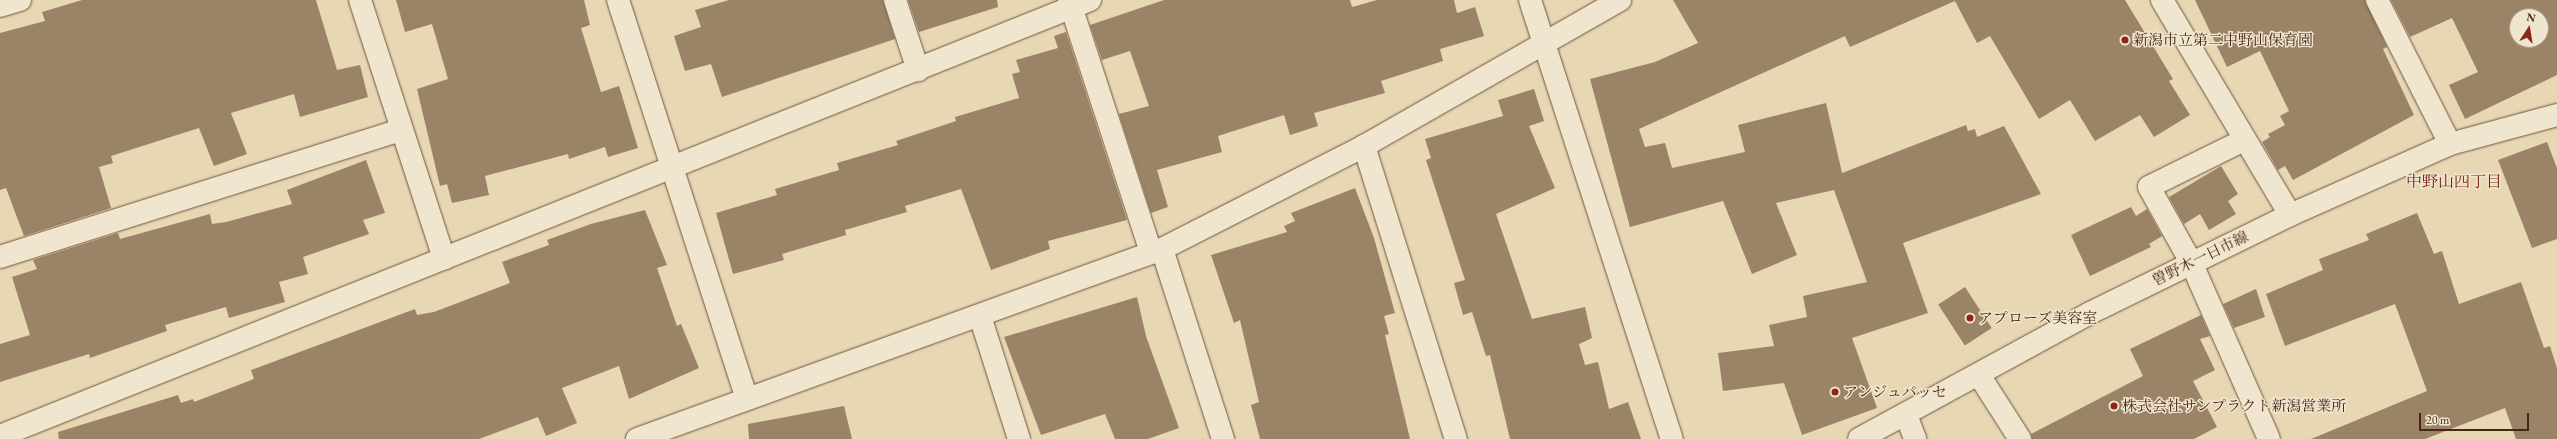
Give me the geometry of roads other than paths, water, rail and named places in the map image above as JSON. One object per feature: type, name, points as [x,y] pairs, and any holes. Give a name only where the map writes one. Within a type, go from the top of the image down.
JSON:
[{"type":"street","points":[[0,6],[20,0]]},
{"type":"street","points":[[360,0],[400,130],[444,259]]},
{"type":"street","points":[[618,0],[670,170],[747,399]]},
{"type":"street","points":[[895,0],[918,70]]},
{"type":"street","points":[[1530,0],[1545,42],[1672,439]]},
{"type":"street","points":[[637,439],[1156,251],[1364,146],[1620,0]]},
{"type":"street","points":[[2162,0],[2244,140],[2290,214]]},
{"type":"street","points":[[2377,0],[2450,144]]},
{"type":"street","points":[[0,436],[918,70],[1076,2],[1156,251],[1222,439]]},
{"type":"street","name":"曽野木一日市線","points":[[1859,439],[2191,262],[2290,214],[2450,144],[2557,115]]},
{"type":"street","points":[[0,257],[400,130]]},
{"type":"street","points":[[2244,140],[2149,187],[2191,262],[2269,439]]},
{"type":"street","points":[[1364,146],[1456,439]]},
{"type":"street","points":[[980,316],[1019,439]]},
{"type":"street","points":[[1979,375],[2020,439]]},
{"type":"street","points":[[1906,415],[1915,439]]},
{"type":"place","name":"新潟市立第二中野山保育園","points":[[2125,40]]},
{"type":"place","name":"アプローズ美容室","points":[[1970,318]]},
{"type":"place","name":"アンジュパッセ","points":[[1835,392]]},
{"type":"place","name":"株式会社サンプラクト新潟営業所","points":[[2114,406]]},
{"type":"district","name":"中野山四丁目","points":[[2454,182]]}]
